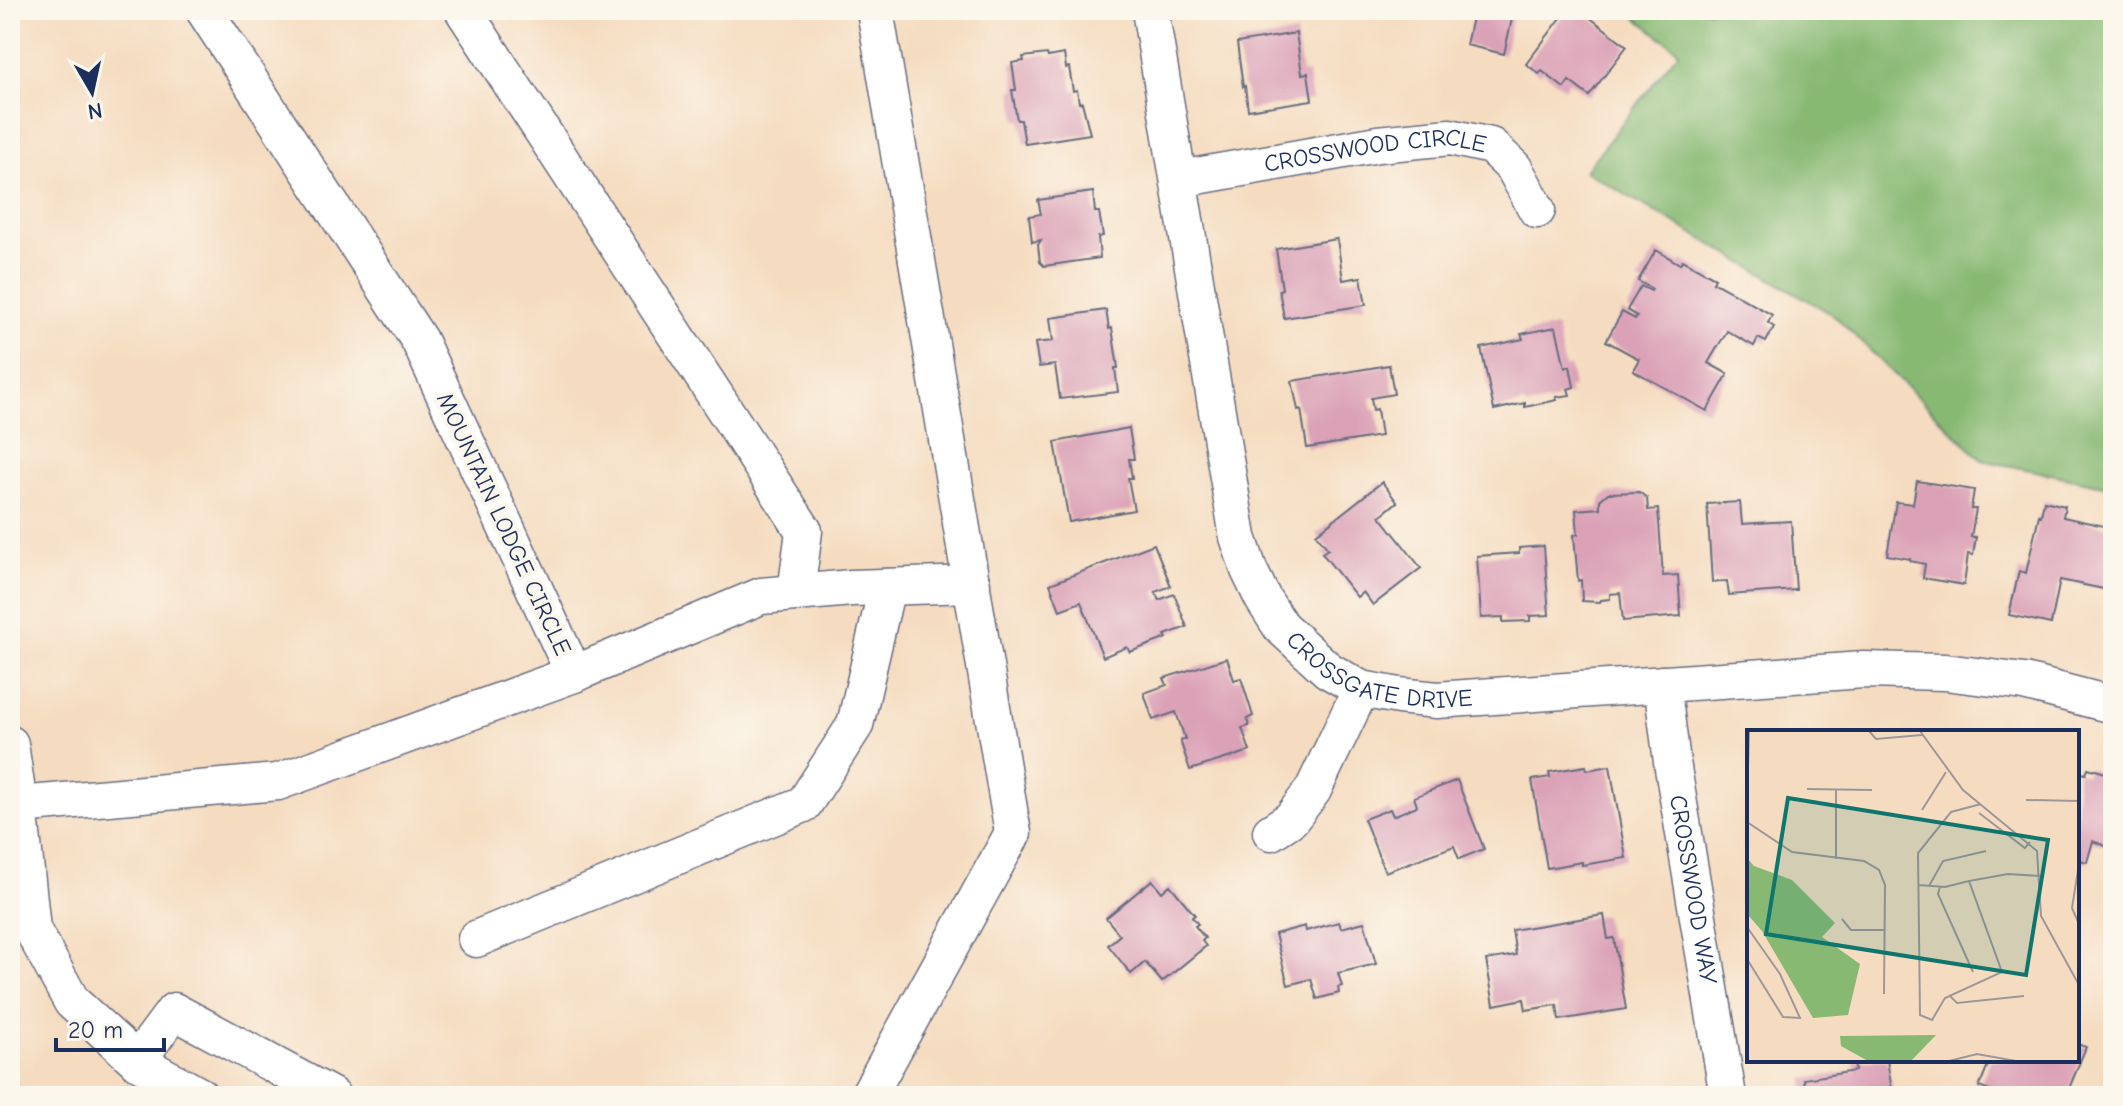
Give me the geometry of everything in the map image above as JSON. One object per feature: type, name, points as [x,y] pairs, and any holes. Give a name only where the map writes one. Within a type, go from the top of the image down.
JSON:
[{"type":"street","name":"MOUNTAIN LODGE CIRCLE","points":[[19,805],[278,782],[574,674],[419,340],[204,10]]},
{"type":"street","points":[[463,10],[804,531],[796,593]]},
{"type":"street","points":[[868,1096],[1013,833],[875,10]]},
{"type":"street","name":"CROSSGATE DRIVE","points":[[1150,10],[1238,537],[1249,570],[1281,627],[1328,670],[1361,689],[1437,700],[1863,670],[1945,672],[2024,682],[2113,705]]},
{"type":"street","name":"CROSSWOOD CIRCLE","points":[[1180,179],[1378,144],[1450,137],[1491,146],[1514,168],[1537,210]]},
{"type":"street","points":[[574,674],[761,596],[852,588],[972,584]]},
{"type":"street","points":[[476,939],[804,804],[855,725],[887,587]]},
{"type":"street","name":"CROSSWOOD WAY","points":[[1662,684],[1672,762],[1728,1096]]},
{"type":"street","points":[[1271,832],[1291,819],[1313,790],[1361,689]]},
{"type":"street","points":[[10,744],[32,929],[72,1002],[137,1061],[200,1096]]},
{"type":"street","points":[[137,1061],[174,1011],[332,1096]]},
{"type":"green space","points":[[1626,10],[2113,10],[2113,487],[1982,460],[1835,316],[1585,171],[1679,51]]},
{"type":"building","points":[[1004,10],[1035,10],[1035,12],[1005,17]]},
{"type":"building","points":[[1464,10],[1514,10],[1504,54],[1466,45],[1473,13]]},
{"type":"building","points":[[1567,10],[1580,10],[1627,46],[1589,96],[1569,81],[1564,88],[1542,71],[1539,74],[1526,64]]},
{"type":"building","points":[[1296,33],[1302,74],[1308,73],[1312,100],[1248,110],[1237,43]]},
{"type":"building","points":[[1047,54],[1048,57],[1064,54],[1073,91],[1077,90],[1079,103],[1082,102],[1090,134],[1025,144],[1012,90],[1016,90],[1012,63],[1024,61],[1023,57]]},
{"type":"building","points":[[1093,192],[1095,212],[1099,212],[1103,236],[1098,237],[1100,258],[1044,266],[1040,262],[1038,245],[1041,240],[1032,242],[1029,216],[1041,214],[1038,200]]},
{"type":"building","points":[[1337,239],[1343,280],[1361,277],[1366,305],[1284,318],[1276,249]]},
{"type":"building","points":[[1656,250],[1715,278],[1713,282],[1772,315],[1768,323],[1774,327],[1766,342],[1758,338],[1754,346],[1727,331],[1708,363],[1728,374],[1707,411],[1633,370],[1639,359],[1606,341],[1622,312],[1635,319],[1637,316],[1627,310],[1641,286],[1651,291],[1638,281]]},
{"type":"building","points":[[1106,310],[1118,368],[1115,368],[1118,392],[1060,399],[1055,365],[1039,367],[1035,343],[1053,341],[1050,318]]},
{"type":"building","points":[[1556,327],[1565,368],[1570,366],[1574,387],[1568,389],[1570,395],[1525,407],[1525,403],[1494,410],[1481,348],[1523,339],[1521,334]]},
{"type":"building","points":[[1389,365],[1394,394],[1371,398],[1373,410],[1377,409],[1381,436],[1307,448],[1301,409],[1298,410],[1292,381]]},
{"type":"building","points":[[1129,428],[1134,459],[1129,459],[1132,478],[1128,478],[1134,510],[1069,522],[1055,442]]},
{"type":"building","points":[[1917,481],[1974,490],[1971,509],[1976,509],[1971,537],[1976,537],[1973,555],[1968,554],[1964,585],[1923,578],[1925,564],[1887,555],[1896,502],[1913,504]]},
{"type":"building","points":[[1382,482],[1397,502],[1380,516],[1421,568],[1373,605],[1363,592],[1357,597],[1322,553],[1328,549],[1316,534]]},
{"type":"building","points":[[1639,492],[1647,498],[1648,510],[1658,509],[1663,576],[1678,575],[1681,616],[1623,621],[1620,593],[1610,594],[1610,599],[1600,602],[1582,601],[1574,535],[1578,534],[1576,510],[1600,508],[1600,500],[1608,493]]},
{"type":"building","points":[[2044,501],[2065,506],[2063,517],[2113,528],[2113,591],[2060,580],[2051,624],[2009,615],[2019,571],[2026,573]]},
{"type":"building","points":[[1740,502],[1742,524],[1791,521],[1796,590],[1729,595],[1727,581],[1712,582],[1707,504]]},
{"type":"building","points":[[1154,544],[1171,586],[1155,592],[1159,600],[1174,594],[1187,627],[1130,652],[1127,647],[1103,657],[1081,602],[1060,610],[1050,584]]},
{"type":"building","points":[[1544,546],[1549,615],[1530,616],[1530,621],[1503,622],[1503,617],[1481,618],[1477,556],[1519,553],[1519,548]]},
{"type":"building","points":[[1227,658],[1234,680],[1241,678],[1253,716],[1247,719],[1249,726],[1242,728],[1250,751],[1190,770],[1180,740],[1185,739],[1176,712],[1153,720],[1144,693],[1167,685],[1164,678]]},
{"type":"building","points":[[1586,766],[1587,770],[1610,766],[1626,858],[1547,868],[1532,780],[1550,777],[1549,772]]},
{"type":"building","points":[[2088,768],[2113,775],[2113,849],[2093,841],[2087,862],[2079,860],[2079,772],[2086,774]]},
{"type":"building","points":[[1457,780],[1484,849],[1459,859],[1454,846],[1385,872],[1364,819],[1390,809],[1393,816],[1417,806],[1414,797]]},
{"type":"building","points":[[1152,880],[1162,892],[1170,885],[1195,915],[1192,917],[1198,924],[1195,926],[1205,938],[1202,941],[1206,946],[1162,982],[1145,962],[1131,974],[1108,945],[1120,935],[1106,918]]},
{"type":"building","points":[[1604,915],[1608,939],[1614,938],[1626,1009],[1559,1020],[1557,1005],[1526,1010],[1524,999],[1494,1005],[1486,960],[1516,955],[1512,930]]},
{"type":"building","points":[[1339,922],[1341,928],[1364,922],[1376,964],[1338,973],[1342,986],[1338,987],[1339,993],[1317,999],[1311,979],[1288,985],[1275,934],[1305,926],[1306,931]]},
{"type":"building","points":[[2079,1045],[2086,1047],[2066,1096],[2002,1096],[1979,1087],[1989,1062],[2079,1062]]},
{"type":"building","points":[[1854,1062],[1887,1062],[1893,1096],[1806,1096],[1804,1079],[1855,1071]]}]
